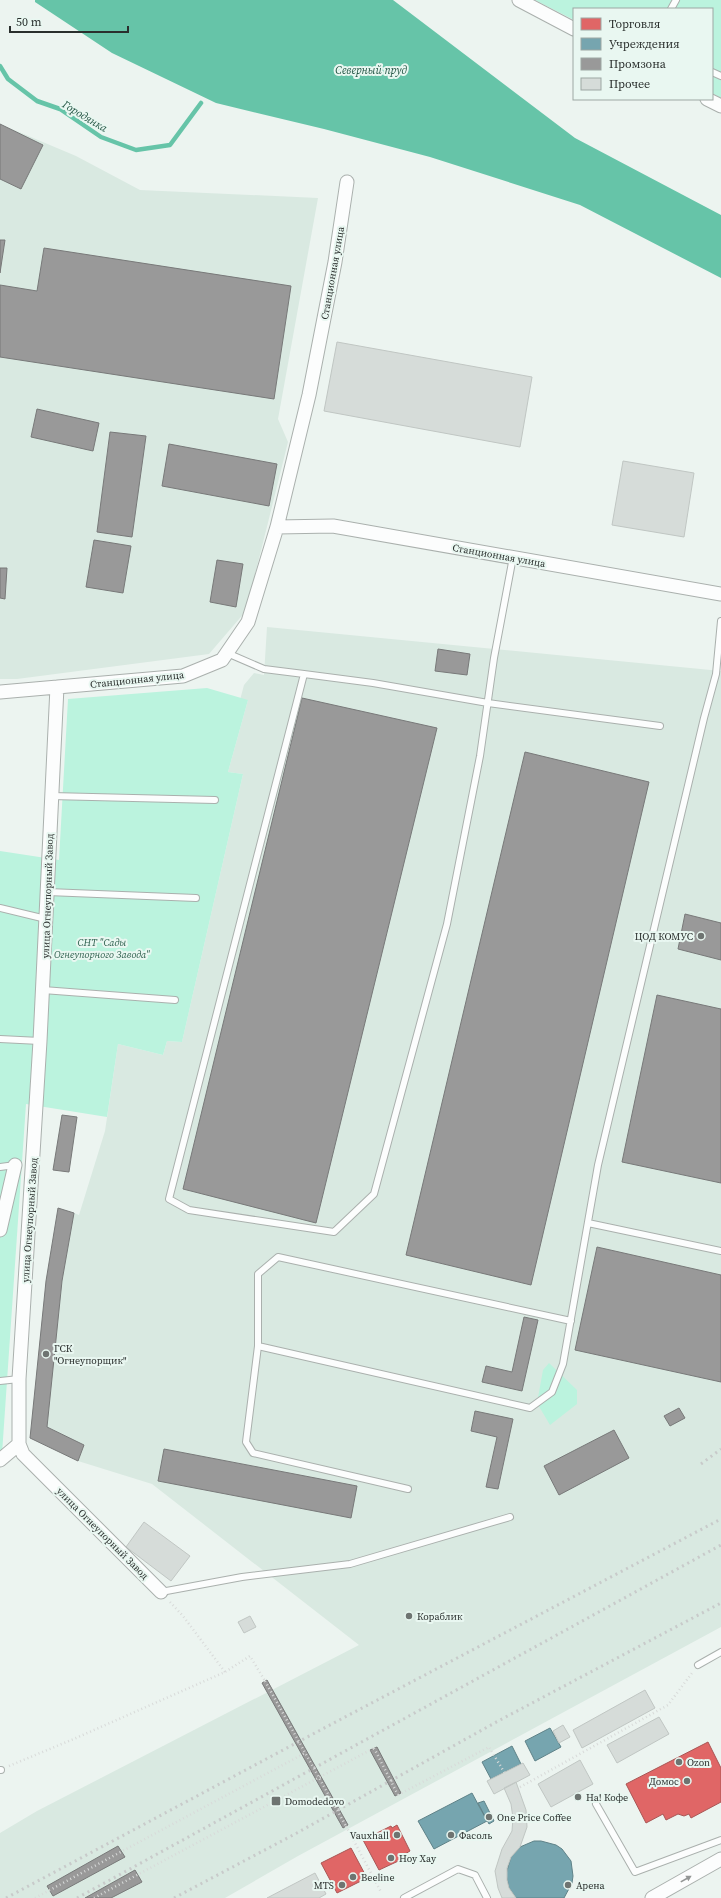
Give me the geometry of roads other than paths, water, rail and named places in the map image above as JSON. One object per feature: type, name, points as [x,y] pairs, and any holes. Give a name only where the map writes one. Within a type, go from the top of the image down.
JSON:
[{"type":"street","points":[[520,0],[573,28]]},
{"type":"street","points":[[709,100],[721,106]]},
{"type":"street","name":"Станционная улица","points":[[0,692],[183,676],[222,660],[227,653],[248,622],[277,527],[310,395],[335,262],[347,182]]},
{"type":"street","name":"Станционная улица","points":[[277,527],[334,526],[721,594]]},
{"type":"street","name":"улица Огнеупорный Завод","points":[[57,687],[43,990],[19,1379],[19,1444],[23,1454],[161,1592]]},
{"type":"street","points":[[0,1230],[15,1165]]},
{"type":"street","points":[[0,1460],[19,1444]]},
{"type":"street","points":[[652,1898],[721,1860]]},
{"type":"lane","points":[[304,674],[169,1199],[188,1210],[334,1232],[374,1194],[447,924],[480,756],[494,658],[513,557]]},
{"type":"lane","points":[[258,1346],[530,1408],[552,1392],[563,1364],[598,1165],[702,726],[716,674],[721,621]]},
{"type":"lane","points":[[227,653],[264,669],[373,683],[488,704],[660,726]]},
{"type":"lane","points":[[51,796],[215,800]]},
{"type":"lane","points":[[48,892],[196,898]]},
{"type":"lane","points":[[0,908],[46,919]]},
{"type":"lane","points":[[43,990],[175,1000]]},
{"type":"lane","points":[[0,1039],[40,1041]]},
{"type":"lane","points":[[0,1167],[15,1165]]},
{"type":"lane","points":[[588,1223],[721,1251]]},
{"type":"lane","points":[[408,1489],[252,1453],[246,1442],[258,1346],[258,1274],[278,1257],[571,1321]]},
{"type":"lane","points":[[0,1381],[19,1379]]},
{"type":"lane","points":[[161,1592],[242,1577],[350,1564],[510,1517]]},
{"type":"lane","points":[[698,1664],[721,1652]]},
{"type":"lane","points":[[596,1804],[636,1872],[721,1840]]},
{"type":"lane","points":[[404,1898],[458,1869],[475,1875],[488,1898]]},
{"type":"water","name":"Северный пруд","points":[[35,0],[393,0],[575,138],[721,215],[721,278],[580,205],[430,157],[324,129],[216,103],[112,53],[35,2]]},
{"type":"waterway","name":"Городянка","points":[[0,66],[8,79],[37,101],[60,109],[101,137],[136,150],[170,145],[201,103]]},
{"type":"railway","points":[[701,1464],[721,1449]]},
{"type":"railway","points":[[6,1898],[721,1519]]},
{"type":"railway","points":[[77,1898],[721,1545]]},
{"type":"railway","points":[[174,1898],[295,1834],[500,1720],[721,1603]]},
{"type":"place","name":"ЦОД КОМУС","points":[[701,936]]},
{"type":"place","name":"ГСК \"Огнеупорщик\"","points":[[46,1354]]},
{"type":"place","name":"Кораблик","points":[[409,1616]]},
{"type":"place","name":"Ozon","points":[[679,1762]]},
{"type":"place","name":"Домос","points":[[687,1781]]},
{"type":"place","name":"На! Кофе","points":[[578,1797]]},
{"type":"place","name":"Domodedovo","points":[[276,1801]]},
{"type":"place","name":"One Price Coffee","points":[[489,1817]]},
{"type":"place","name":"Vauxhall","points":[[397,1835]]},
{"type":"place","name":"Фасоль","points":[[451,1835]]},
{"type":"place","name":"Ноу Хау","points":[[391,1858]]},
{"type":"place","name":"Beeline","points":[[353,1877]]},
{"type":"place","name":"MTS","points":[[342,1885]]},
{"type":"place","name":"Арена","points":[[568,1885]]},
{"type":"park label","name":"СНТ \"Сады Огнеупорного Завода\"","points":[[102,948]]}]
